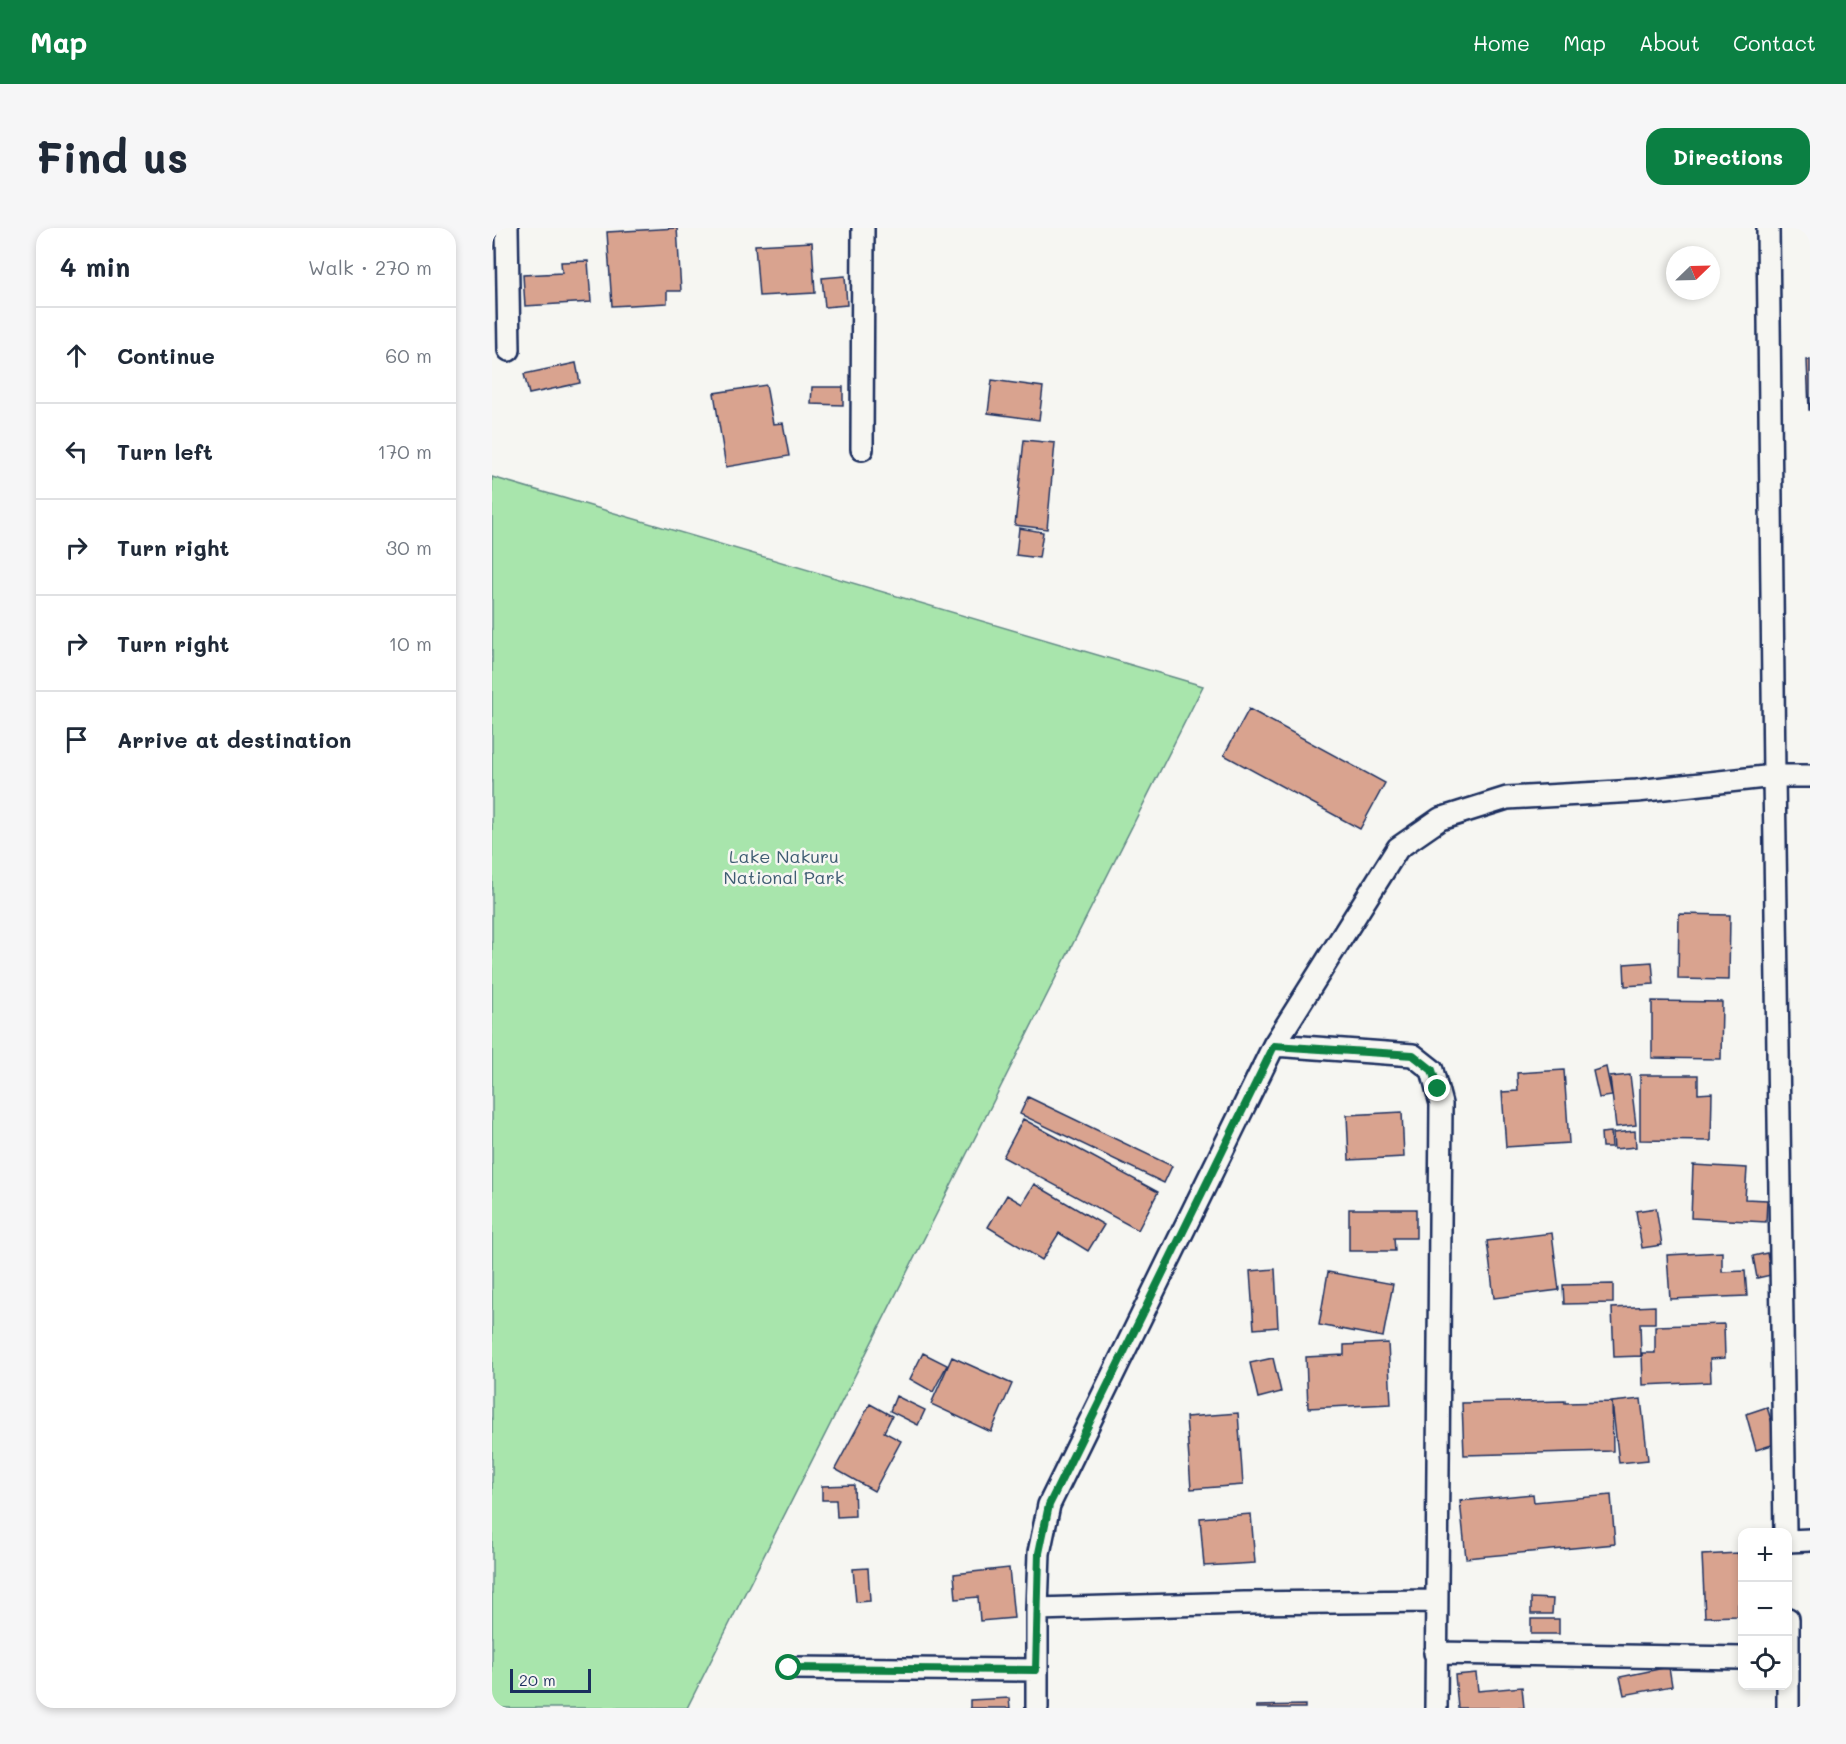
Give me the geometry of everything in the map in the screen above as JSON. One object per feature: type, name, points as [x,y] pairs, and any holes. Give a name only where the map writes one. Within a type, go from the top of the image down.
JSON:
[{"type":"street","points":[[507,228],[509,350]]},
{"type":"street","points":[[862,449],[863,228]]},
{"type":"street","points":[[1768,228],[1785,1528]]},
{"type":"street","points":[[1037,1708],[1039,1553],[1049,1505],[1274,1046],[1398,848],[1440,819],[1507,798],[1637,791],[1774,776],[1810,776]]},
{"type":"street","points":[[1274,1046],[1413,1055],[1432,1070],[1438,1089],[1441,1104],[1436,1708]]},
{"type":"street","points":[[1792,1541],[1810,1540]]},
{"type":"street","points":[[1037,1609],[1244,1603],[1436,1601]]},
{"type":"street","points":[[1435,1653],[1738,1658]]},
{"type":"street","points":[[789,1668],[1036,1670]]},
{"type":"street","points":[[1788,1690],[1788,1708]]},
{"type":"green space","name":"Lake Nakuru National Park","points":[[492,477],[1203,686],[687,1708],[492,1708]]},
{"type":"building","points":[[677,228],[681,291],[667,291],[667,303],[612,306],[607,232]]},
{"type":"building","points":[[812,242],[815,293],[759,296],[755,245]]},
{"type":"building","points":[[588,261],[591,302],[525,306],[523,275],[562,273],[561,262]]},
{"type":"building","points":[[845,276],[847,305],[825,307],[822,278]]},
{"type":"building","points":[[1807,360],[1810,360],[1810,410],[1809,410]]},
{"type":"building","points":[[576,363],[580,383],[529,394],[524,374]]},
{"type":"building","points":[[992,380],[1043,387],[1039,420],[988,413]]},
{"type":"building","points":[[766,385],[773,424],[783,423],[789,456],[726,467],[714,393]]},
{"type":"building","points":[[812,387],[843,387],[843,405],[811,404]]},
{"type":"building","points":[[1024,440],[1055,443],[1047,529],[1015,525]]},
{"type":"building","points":[[1019,528],[1043,532],[1039,558],[1016,555]]},
{"type":"building","points":[[1249,709],[1385,783],[1360,829],[1224,755]]},
{"type":"building","points":[[1679,914],[1730,915],[1729,980],[1678,979]]},
{"type":"building","points":[[1652,962],[1654,984],[1625,986],[1624,964]]},
{"type":"building","points":[[1652,1001],[1722,1002],[1721,1059],[1652,1058]]},
{"type":"building","points":[[1606,1067],[1612,1096],[1599,1098],[1593,1071]]},
{"type":"building","points":[[1564,1070],[1569,1143],[1506,1147],[1502,1092],[1518,1091],[1517,1073]]},
{"type":"building","points":[[1630,1075],[1636,1125],[1616,1127],[1610,1077]]},
{"type":"building","points":[[1640,1075],[1698,1075],[1698,1094],[1712,1093],[1711,1141],[1640,1140]]},
{"type":"building","points":[[1028,1097],[1172,1166],[1164,1183],[1020,1114]]},
{"type":"building","points":[[1402,1112],[1404,1157],[1349,1160],[1347,1115]]},
{"type":"building","points":[[1023,1119],[1158,1192],[1138,1230],[1003,1157]]},
{"type":"building","points":[[1635,1131],[1636,1147],[1614,1149],[1613,1133]]},
{"type":"building","points":[[1611,1132],[1612,1147],[1602,1147],[1601,1133]]},
{"type":"building","points":[[1693,1165],[1747,1168],[1745,1199],[1767,1200],[1766,1222],[1691,1218]]},
{"type":"building","points":[[1034,1184],[1104,1225],[1088,1251],[1059,1233],[1042,1260],[988,1227],[1007,1195],[1022,1204]]},
{"type":"building","points":[[1656,1208],[1662,1245],[1642,1248],[1636,1211]]},
{"type":"building","points":[[1349,1209],[1416,1209],[1416,1238],[1394,1238],[1395,1251],[1349,1251]]},
{"type":"building","points":[[1552,1233],[1559,1290],[1494,1298],[1487,1241]]},
{"type":"building","points":[[1722,1252],[1722,1272],[1745,1271],[1747,1296],[1670,1299],[1667,1255]]},
{"type":"building","points":[[1767,1253],[1771,1275],[1757,1278],[1753,1256]]},
{"type":"building","points":[[1275,1269],[1278,1327],[1254,1329],[1250,1271]]},
{"type":"building","points":[[1328,1272],[1393,1284],[1383,1337],[1319,1325]]},
{"type":"building","points":[[1613,1284],[1613,1303],[1564,1304],[1563,1285]]},
{"type":"building","points":[[1655,1306],[1655,1323],[1640,1323],[1641,1356],[1614,1357],[1612,1308]]},
{"type":"building","points":[[1724,1324],[1725,1358],[1710,1359],[1711,1382],[1643,1385],[1642,1353],[1655,1353],[1655,1326]]},
{"type":"building","points":[[1388,1343],[1391,1404],[1308,1408],[1306,1357],[1344,1355],[1344,1345]]},
{"type":"building","points":[[923,1353],[947,1365],[933,1392],[910,1379]]},
{"type":"building","points":[[952,1357],[1012,1384],[991,1432],[931,1404]]},
{"type":"building","points":[[1273,1358],[1281,1392],[1258,1398],[1250,1363]]},
{"type":"building","points":[[896,1396],[925,1410],[918,1425],[890,1411]]},
{"type":"building","points":[[1641,1399],[1648,1460],[1619,1463],[1612,1402]]},
{"type":"building","points":[[1565,1401],[1565,1403],[1612,1402],[1613,1451],[1464,1455],[1462,1403]]},
{"type":"building","points":[[870,1404],[892,1416],[884,1432],[901,1441],[874,1491],[835,1469]]},
{"type":"building","points":[[1767,1407],[1778,1443],[1756,1450],[1746,1414]]},
{"type":"building","points":[[1238,1413],[1243,1485],[1191,1489],[1186,1417]]},
{"type":"building","points":[[854,1485],[855,1516],[837,1517],[836,1500],[822,1500],[822,1486]]},
{"type":"building","points":[[1533,1494],[1534,1502],[1611,1495],[1615,1544],[1466,1558],[1460,1501]]},
{"type":"building","points":[[1251,1514],[1255,1563],[1204,1566],[1200,1518]]},
{"type":"building","points":[[1738,1553],[1738,1616],[1705,1617],[1702,1555]]},
{"type":"building","points":[[868,1568],[870,1601],[856,1602],[853,1569]]},
{"type":"building","points":[[1009,1568],[1014,1618],[980,1621],[978,1597],[956,1599],[954,1574]]},
{"type":"building","points":[[1531,1598],[1553,1599],[1552,1614],[1531,1614]]},
{"type":"building","points":[[1531,1619],[1559,1619],[1559,1634],[1531,1634]]},
{"type":"building","points":[[1669,1667],[1672,1686],[1624,1695],[1620,1677]]},
{"type":"building","points":[[1476,1673],[1478,1691],[1522,1687],[1524,1708],[1458,1708],[1455,1675]]},
{"type":"building","points":[[1009,1698],[1010,1708],[970,1708],[970,1700]]},
{"type":"building","points":[[1305,1705],[1305,1708],[1256,1708],[1256,1706]]},
{"type":"route","points":[[789,1668],[1036,1670],[1039,1553],[1049,1505],[1274,1046],[1413,1055],[1432,1070],[1438,1089]]}]
